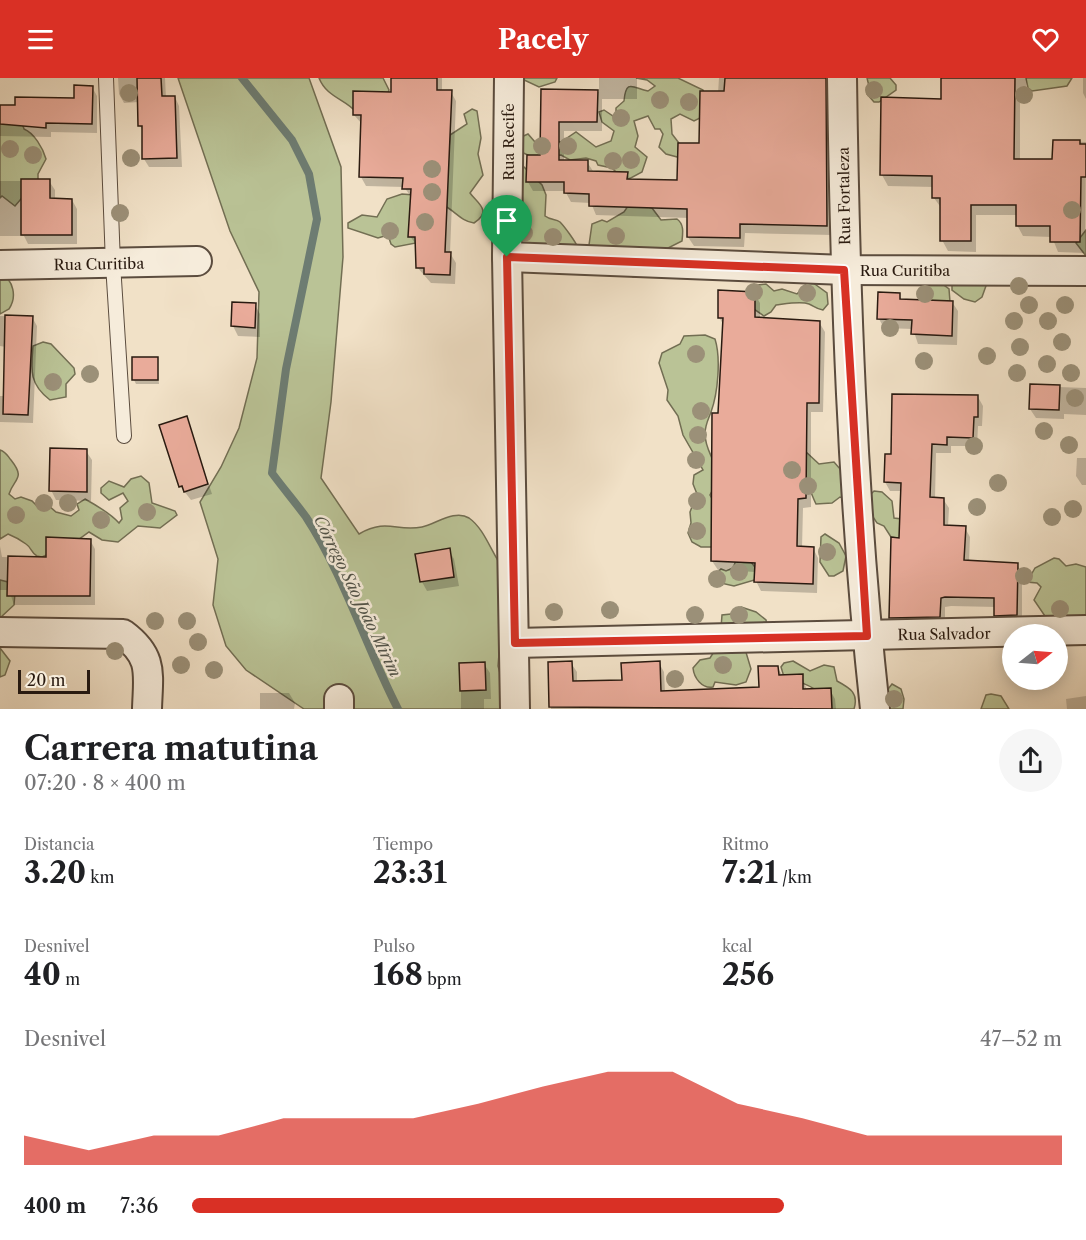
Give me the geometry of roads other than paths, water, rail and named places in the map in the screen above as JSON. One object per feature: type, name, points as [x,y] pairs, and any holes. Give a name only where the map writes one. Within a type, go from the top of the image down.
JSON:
[{"type":"street","name":"Rua Recife","points":[[509,78],[507,257],[515,709]]},
{"type":"street","name":"Rua Fortaleza","points":[[842,78],[844,270],[867,636],[875,709]]},
{"type":"street","name":"Rua Curitiba","points":[[507,257],[844,270],[1086,271]]},
{"type":"street","name":"Rua Curitiba","points":[[0,265],[197,261]]},
{"type":"street","name":"Rua Salvador","points":[[515,643],[1086,630]]},
{"type":"street","points":[[0,632],[123,634],[139,646],[148,668],[147,709]]},
{"type":"lane","points":[[106,78],[113,264],[124,436]]},
{"type":"waterway","name":"Córrego São João Mirim","points":[[242,78],[292,140],[309,174],[317,219],[286,369],[272,473],[320,539],[398,709]]}]
